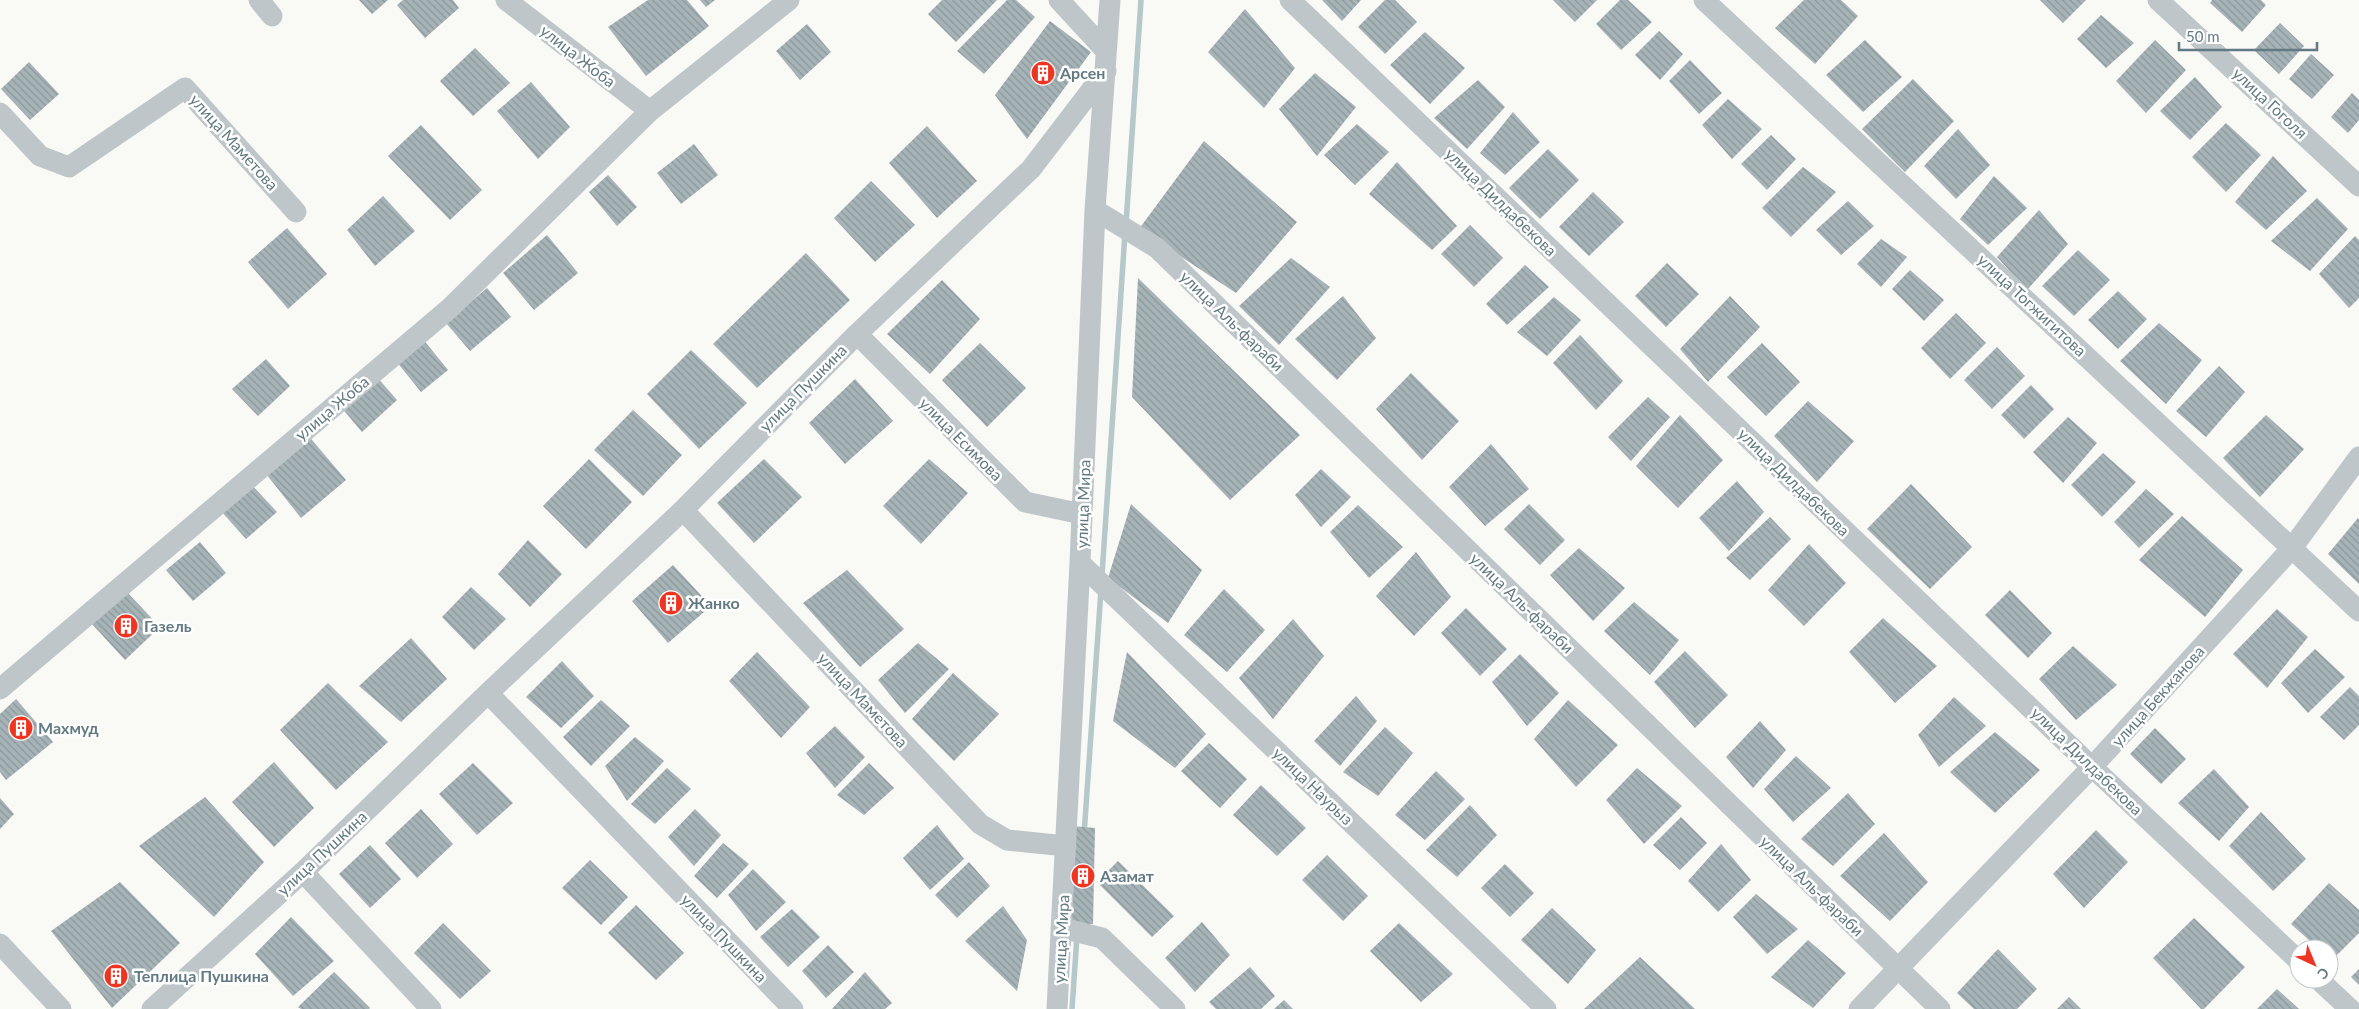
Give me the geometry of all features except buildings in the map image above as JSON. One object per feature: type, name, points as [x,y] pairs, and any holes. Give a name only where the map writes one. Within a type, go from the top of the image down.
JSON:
[{"type":"street","name":"улица Жоба","points":[[506,0],[650,111]]},
{"type":"street","name":"улица Жоба","points":[[0,689],[450,308],[650,111],[789,0]]},
{"type":"street","points":[[1059,0],[1106,61]]},
{"type":"street","name":"улица Мира","points":[[1057,1009],[1080,563],[1095,210],[1110,0]]},
{"type":"street","name":"улица Дилдабекова","points":[[1290,0],[2092,767],[2289,952]]},
{"type":"street","name":"улица Тогжигитова","points":[[1704,0],[2359,611]]},
{"type":"street","name":"улица Гоголя","points":[[2158,0],[2359,186]]},
{"type":"street","name":"улица Пушкина","points":[[152,1009],[303,872],[683,510],[857,334],[1032,169],[1106,61]]},
{"type":"street","name":"улица Маметова","points":[[0,113],[40,156],[69,168],[185,88],[296,212]]},
{"type":"street","name":"улица Аль-фараби","points":[[1095,210],[1157,248],[1940,1009]]},
{"type":"street","name":"улица Есимова","points":[[857,334],[1024,502],[1082,514]]},
{"type":"street","name":"улица Бекжанова","points":[[1859,1009],[2092,767],[2292,548],[2359,457]]},
{"type":"street","name":"улица Маметова","points":[[683,510],[980,824],[1007,840],[1066,846]]},
{"type":"street","name":"улица Наурыз","points":[[1080,563],[1546,1009]]},
{"type":"street","name":"улица Пушкина","points":[[488,694],[793,1009]]},
{"type":"street","points":[[303,872],[431,1009]]},
{"type":"street","points":[[1062,928],[1102,938],[1175,1009]]},
{"type":"street","points":[[0,944],[61,1009]]},
{"type":"street","points":[[2329,989],[2350,1009]]},
{"type":"waterway","points":[[1126,224],[1141,0]]},
{"type":"waterway","points":[[1102,575],[1125,233]]},
{"type":"waterway","points":[[1084,835],[1101,590]]},
{"type":"waterway","points":[[1072,1009],[1077,936]]},
{"type":"place","name":"Арсен","points":[[1043,73]]},
{"type":"place","name":"Жанко","points":[[671,603]]},
{"type":"place","name":"Газель","points":[[126,626]]},
{"type":"place","name":"Махмуд","points":[[21,728]]},
{"type":"place","name":"Азамат","points":[[1083,876]]},
{"type":"place","name":"Теплица Пушкина","points":[[116,976]]}]
